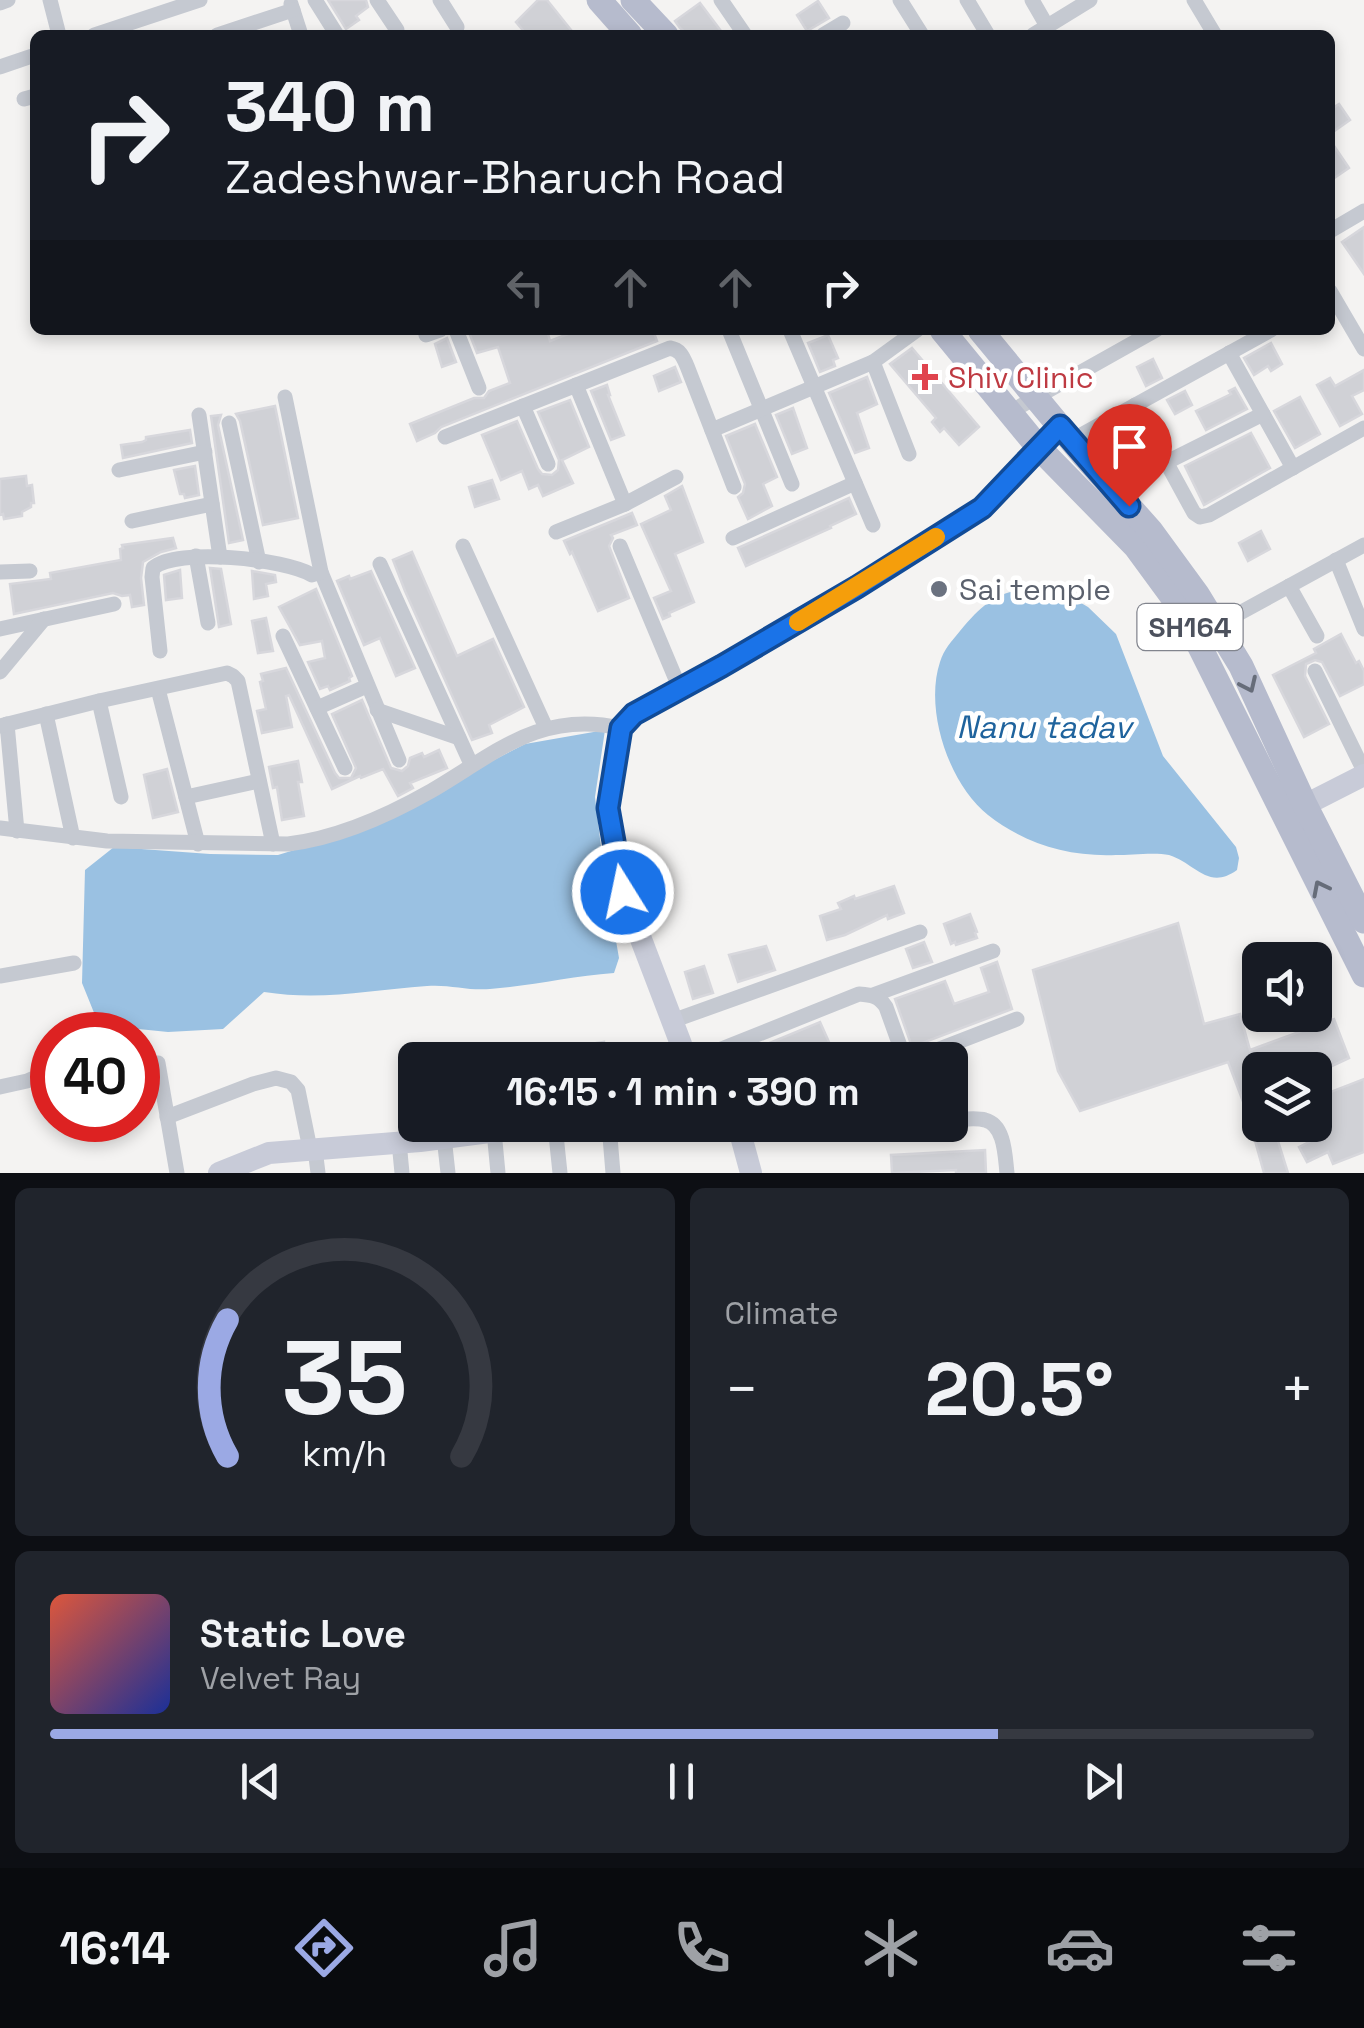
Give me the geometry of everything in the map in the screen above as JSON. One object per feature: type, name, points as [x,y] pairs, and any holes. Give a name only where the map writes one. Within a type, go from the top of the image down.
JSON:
[{"type":"main road","points":[[599,0],[626,30]]},
{"type":"main road","points":[[633,0],[661,30]]},
{"type":"main road","name":"SH164","points":[[946,335],[1038,448],[1136,547],[1180,607],[1364,975]]},
{"type":"main road","name":"SH164","points":[[984,335],[1151,531],[1197,594],[1240,666],[1304,805],[1358,893],[1364,921]]},
{"type":"street","points":[[0,3],[8,0]]},
{"type":"street","points":[[50,0],[58,30]]},
{"type":"street","points":[[109,30],[200,0]]},
{"type":"street","points":[[315,0],[333,30]]},
{"type":"street","points":[[378,0],[397,30]]},
{"type":"street","points":[[440,0],[457,26]]},
{"type":"street","points":[[741,0],[723,4],[742,30]]},
{"type":"street","points":[[900,0],[919,30]]},
{"type":"street","points":[[967,0],[979,30]]},
{"type":"street","points":[[1032,0],[1040,30]]},
{"type":"street","points":[[1042,30],[1090,0]]},
{"type":"street","points":[[1194,0],[1212,30]]},
{"type":"street","points":[[230,30],[292,5],[299,30]]},
{"type":"street","points":[[831,30],[843,23]]},
{"type":"street","points":[[0,67],[30,57]]},
{"type":"street","points":[[1335,227],[1363,213]]},
{"type":"street","points":[[1335,300],[1364,349]]},
{"type":"street","points":[[458,335],[480,388]]},
{"type":"street","points":[[731,335],[792,484]]},
{"type":"street","points":[[792,335],[872,524]]},
{"type":"street","points":[[712,430],[873,362],[910,335]]},
{"type":"street","points":[[1010,412],[1147,335]]},
{"type":"street","points":[[678,1042],[623,892],[608,808],[621,728],[634,714],[857,587],[982,508],[1038,448],[1135,405],[1262,335]]},
{"type":"street","points":[[446,438],[670,348],[676,349],[687,366],[734,487]]},
{"type":"street","points":[[1229,353],[1293,468]]},
{"type":"street","points":[[873,362],[910,454]]},
{"type":"street","points":[[576,385],[625,504]]},
{"type":"street","points":[[285,397],[321,572],[399,760]]},
{"type":"street","points":[[1135,405],[1200,518],[1364,428]]},
{"type":"street","points":[[523,406],[548,464]]},
{"type":"street","points":[[1166,463],[1263,414]]},
{"type":"street","points":[[199,416],[220,556]]},
{"type":"street","points":[[229,423],[259,562]]},
{"type":"street","points":[[119,470],[205,452]]},
{"type":"street","points":[[556,532],[676,478]]},
{"type":"street","points":[[733,538],[855,483]]},
{"type":"street","points":[[132,520],[212,504]]},
{"type":"street","points":[[1216,626],[1364,545]]},
{"type":"street","points":[[464,546],[546,728]]},
{"type":"street","points":[[620,546],[680,689]]},
{"type":"street","points":[[196,556],[208,623]]},
{"type":"street","points":[[160,651],[153,568],[160,562],[220,556],[294,567],[312,575],[321,572]]},
{"type":"street","points":[[1336,560],[1364,629]]},
{"type":"street","points":[[380,564],[471,764]]},
{"type":"street","points":[[0,572],[30,571]]},
{"type":"street","points":[[1289,586],[1317,636]]},
{"type":"street","points":[[0,629],[114,604]]},
{"type":"street","points":[[0,672],[44,619]]},
{"type":"street","points":[[283,636],[345,768]]},
{"type":"street","points":[[1304,805],[1364,773],[1315,671]]},
{"type":"street","points":[[273,844],[234,676],[158,688],[4,726],[8,829],[73,838],[198,844],[273,844],[317,840],[391,811],[495,749],[546,728],[577,723],[621,728]]},
{"type":"street","points":[[317,708],[367,686]]},
{"type":"street","points":[[158,688],[198,844]]},
{"type":"street","points":[[99,701],[121,797]]},
{"type":"street","points":[[377,710],[459,738]]},
{"type":"street","points":[[46,714],[73,838]]},
{"type":"street","points":[[186,797],[259,781]]},
{"type":"street","points":[[672,1021],[920,932]]},
{"type":"street","points":[[739,1042],[859,994],[873,995],[993,950]]},
{"type":"street","points":[[0,976],[74,963]]},
{"type":"street","points":[[873,995],[886,1007],[901,1042]]},
{"type":"street","points":[[956,1042],[1017,1019]]},
{"type":"street","points":[[160,1075],[177,1173]]},
{"type":"street","points":[[167,1117],[253,1084],[276,1078],[290,1082],[298,1090],[318,1173]]},
{"type":"street","points":[[0,1087],[30,1080]]},
{"type":"street","points":[[968,1120],[984,1120],[996,1126],[1003,1142],[1007,1173]]},
{"type":"street","points":[[219,1173],[313,1149],[400,1142],[402,1173]]},
{"type":"street","points":[[444,1142],[448,1173]]},
{"type":"street","points":[[495,1142],[498,1173]]},
{"type":"street","points":[[556,1142],[560,1173]]},
{"type":"street","points":[[610,1142],[612,1173]]},
{"type":"street","points":[[743,1142],[752,1173]]},
{"type":"water","name":"Nanu tadav","points":[[1044,588],[1088,607],[1116,634],[1163,756],[1236,847],[1237,870],[1218,878],[1169,855],[1099,855],[1048,847],[1017,834],[988,815],[962,785],[951,766],[938,723],[936,681],[942,657],[960,631],[987,604],[1006,594]]},
{"type":"water","points":[[605,730],[595,797],[619,958],[614,973],[490,989],[435,986],[326,995],[264,992],[223,1029],[160,1031],[160,1012],[94,1012],[82,983],[85,870],[114,847],[278,855],[356,831],[525,744]]},
{"type":"building","points":[[328,0],[366,0],[368,7],[346,29]]},
{"type":"building","points":[[538,0],[547,0],[571,30],[523,30],[516,22]]},
{"type":"building","points":[[818,1],[829,18],[806,30],[797,15]]},
{"type":"building","points":[[700,3],[720,30],[682,30],[675,21]]},
{"type":"building","points":[[1339,104],[1350,120],[1335,130],[1335,107]]},
{"type":"building","points":[[1335,147],[1349,168],[1335,178]]},
{"type":"building","points":[[1364,227],[1364,274],[1342,242]]},
{"type":"building","points":[[470,335],[548,335],[550,341],[565,335],[655,335],[657,341],[441,427],[417,441],[410,424],[474,398],[484,398],[489,391],[510,383],[498,347],[477,353]]},
{"type":"building","points":[[828,335],[838,358],[833,360],[835,366],[820,372],[808,343]]},
{"type":"building","points":[[447,338],[456,362],[442,367],[435,344]]},
{"type":"building","points":[[1271,343],[1282,364],[1271,371],[1268,366],[1254,375],[1244,358]]},
{"type":"building","points":[[912,348],[979,427],[959,445],[944,428],[940,432],[932,422],[936,418],[890,364]]},
{"type":"building","points":[[1153,359],[1162,378],[1146,386],[1137,367]]},
{"type":"building","points":[[675,367],[681,382],[659,391],[654,376]]},
{"type":"building","points":[[1364,370],[1364,390],[1352,396],[1362,414],[1340,426],[1317,385],[1330,378],[1335,386]]},
{"type":"building","points":[[867,377],[877,404],[857,413],[869,448],[855,453],[829,393]]},
{"type":"building","points":[[607,385],[624,435],[611,440],[591,391]]},
{"type":"building","points":[[1235,388],[1247,409],[1206,430],[1196,411],[1231,394],[1229,391]]},
{"type":"building","points":[[1185,391],[1192,405],[1175,414],[1167,400]]},
{"type":"building","points":[[1300,397],[1320,434],[1295,448],[1274,411]]},
{"type":"building","points":[[570,400],[589,447],[562,460],[573,483],[543,496],[538,485],[529,489],[522,471],[501,480],[482,435],[517,421],[538,469],[542,474],[552,475],[558,470],[559,460],[538,412]]},
{"type":"building","points":[[275,406],[298,518],[263,525],[236,414]]},
{"type":"building","points":[[793,408],[807,448],[792,454],[776,415]]},
{"type":"building","points":[[221,415],[218,425],[243,540],[229,543],[211,416]]},
{"type":"building","points":[[755,424],[777,477],[763,484],[772,506],[748,519],[738,497],[745,484],[726,436]]},
{"type":"building","points":[[190,430],[192,443],[123,458],[121,445]]},
{"type":"building","points":[[1251,433],[1270,468],[1204,505],[1185,466]]},
{"type":"building","points":[[195,466],[199,495],[185,498],[180,494],[174,470]]},
{"type":"building","points":[[26,476],[27,486],[32,485],[34,503],[22,516],[4,519],[0,515],[0,479]]},
{"type":"building","points":[[492,480],[499,499],[475,507],[469,487]]},
{"type":"building","points":[[682,486],[703,542],[675,554],[694,602],[663,619],[654,598],[671,591],[641,524],[671,510],[665,496]]},
{"type":"building","points":[[849,498],[856,514],[746,566],[738,548]]},
{"type":"building","points":[[632,513],[637,525],[611,535],[609,546],[629,598],[598,611],[564,541]]},
{"type":"building","points":[[1261,531],[1270,549],[1248,561],[1239,543]]},
{"type":"building","points":[[173,538],[176,548],[143,562],[144,605],[132,607],[130,595],[113,593],[14,614],[10,584],[51,579],[50,573],[121,560],[122,545]]},
{"type":"building","points":[[412,552],[457,656],[493,639],[524,707],[489,725],[492,733],[472,740],[405,591],[393,560]]},
{"type":"building","points":[[210,568],[221,569],[231,624],[219,627]]},
{"type":"building","points":[[180,570],[182,598],[166,600],[164,575]]},
{"type":"building","points":[[252,571],[275,575],[276,582],[266,584],[268,596],[254,599]]},
{"type":"building","points":[[371,571],[415,668],[396,676],[380,638],[364,645],[337,581]]},
{"type":"building","points":[[316,589],[352,676],[350,681],[330,690],[328,686],[320,689],[308,662],[325,658],[322,641],[300,645],[279,607]]},
{"type":"building","points":[[266,618],[273,651],[258,653],[252,621]]},
{"type":"building","points":[[1341,634],[1364,671],[1364,684],[1340,696],[1322,662],[1306,664],[1305,676],[1329,724],[1304,737],[1273,675],[1316,653],[1314,649]]},
{"type":"building","points":[[286,668],[339,778],[351,778],[356,768],[332,714],[362,700],[391,768],[402,771],[410,758],[439,750],[447,768],[410,783],[413,788],[398,796],[383,769],[332,789],[289,695],[286,696],[292,727],[262,733],[257,711],[266,709],[261,674]]},
{"type":"building","points":[[298,761],[304,816],[282,820],[277,787],[273,788],[269,767]]},
{"type":"building","points":[[167,769],[178,812],[153,818],[144,775]]},
{"type":"building","points":[[894,886],[904,913],[888,919],[887,915],[827,940],[820,916],[841,909],[838,903],[854,896],[855,899]]},
{"type":"building","points":[[970,914],[977,938],[951,944],[944,924]]},
{"type":"building","points":[[1178,923],[1204,1024],[1240,1014],[1250,1050],[1299,1032],[1332,1032],[1334,1019],[1349,1058],[1332,1066],[1332,1052],[1242,1052],[1242,1099],[1228,1062],[1080,1111],[1058,1071],[1033,970]]},
{"type":"building","points":[[924,942],[932,962],[913,968],[906,949]]},
{"type":"building","points":[[766,946],[775,970],[738,982],[729,955]]},
{"type":"building","points":[[997,962],[1012,1009],[925,1042],[910,1042],[895,999],[945,981],[954,1004],[989,992],[981,968]]},
{"type":"building","points":[[704,966],[713,993],[693,999],[685,972]]},
{"type":"building","points":[[820,1022],[829,1042],[772,1042]]},
{"type":"building","points":[[1364,1079],[1364,1152],[1333,1164],[1328,1152],[1307,1162],[1299,1147],[1309,1142],[1332,1142],[1332,1091]]},
{"type":"building","points":[[1255,1142],[1278,1142],[1288,1173],[1264,1173]]},
{"type":"building","points":[[985,1150],[986,1173],[892,1173],[891,1155]]},
{"type":"slow traffic","points":[[798,622],[936,537]]},
{"type":"place","name":"Shiv Clinic","points":[[925,377]]},
{"type":"place","name":"Sai temple","points":[[939,589]]},
{"type":"route","points":[[623,892],[608,808],[621,728],[634,714],[857,587],[982,508],[1060,426],[1129,506]]}]
